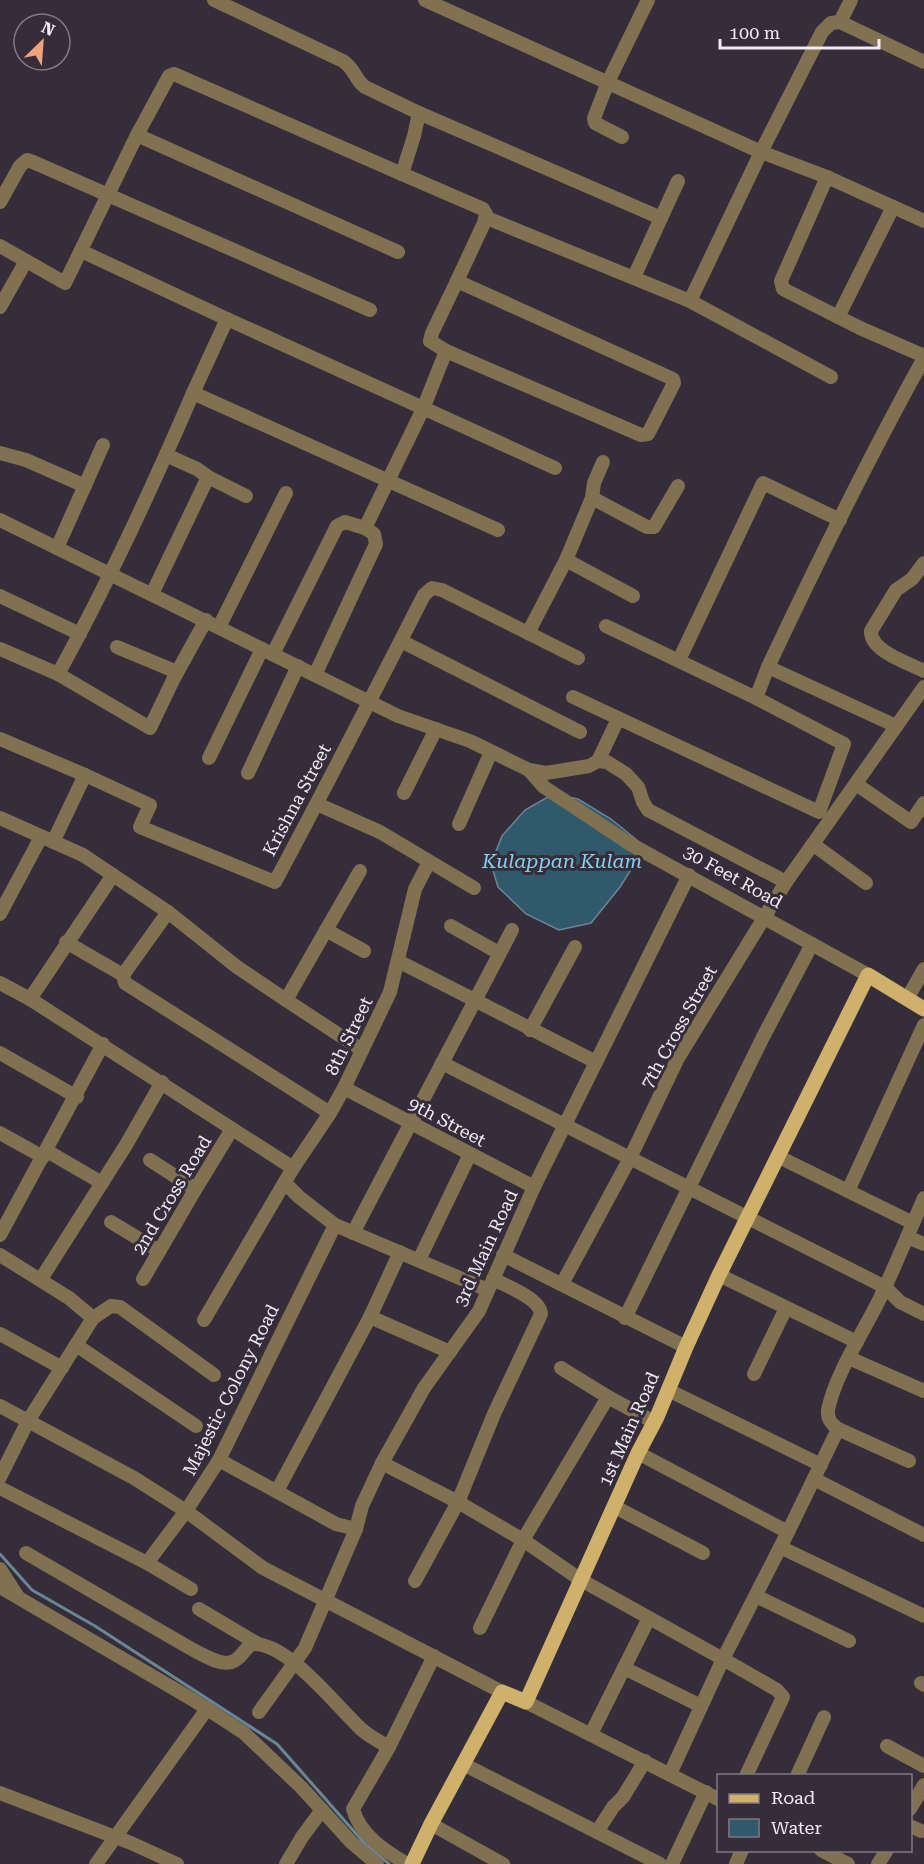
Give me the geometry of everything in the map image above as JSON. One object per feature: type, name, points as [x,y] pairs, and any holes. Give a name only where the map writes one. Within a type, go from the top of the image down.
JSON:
[{"type":"main road","name":"30 Feet Road","points":[[868,975],[924,1009]]},
{"type":"main road","name":"1st Main Road","points":[[526,1702],[719,1275],[868,975]]},
{"type":"main road","points":[[412,1864],[430,1824],[502,1692],[526,1702]]},
{"type":"street","points":[[214,0],[343,61],[353,67],[361,84],[365,87],[418,113],[661,218]]},
{"type":"street","points":[[425,0],[761,153],[827,177],[924,221]]},
{"type":"street","points":[[622,137],[595,123],[594,118],[608,82],[648,0]]},
{"type":"street","points":[[840,22],[851,0]]},
{"type":"street","points":[[690,301],[822,32],[831,23],[840,22],[924,62]]},
{"type":"street","points":[[0,246],[65,283],[137,135],[169,76],[174,74],[483,209],[487,218],[690,301],[831,377]]},
{"type":"street","points":[[402,174],[414,136],[418,113]]},
{"type":"street","points":[[137,135],[398,252]]},
{"type":"street","points":[[0,202],[21,166],[27,160],[370,310]]},
{"type":"street","points":[[756,698],[768,667],[840,520],[924,357],[783,289],[781,281],[827,177]]},
{"type":"street","points":[[634,277],[678,181]]},
{"type":"street","points":[[838,317],[893,207]]},
{"type":"street","points":[[457,281],[668,375],[674,383],[651,431],[641,435],[446,351],[430,341],[430,339],[457,281],[487,218]]},
{"type":"street","points":[[81,251],[555,468]]},
{"type":"street","points":[[0,307],[26,261]]},
{"type":"street","points":[[58,674],[110,573],[227,319]]},
{"type":"street","points":[[364,528],[423,409],[446,351]]},
{"type":"street","points":[[193,393],[498,530]]},
{"type":"street","points":[[57,548],[103,445]]},
{"type":"street","points":[[0,453],[26,460],[85,486]]},
{"type":"street","points":[[166,455],[246,495]]},
{"type":"street","points":[[578,658],[528,633],[566,560],[592,498],[594,483],[603,462]]},
{"type":"street","points":[[152,594],[208,477]]},
{"type":"street","points":[[679,660],[763,483],[840,520]]},
{"type":"street","points":[[592,498],[647,526],[654,527],[678,486]]},
{"type":"street","points":[[219,627],[286,493]]},
{"type":"street","points":[[0,520],[398,716],[470,741],[529,770],[546,773],[589,766],[598,761],[607,762],[626,774],[638,787],[648,810],[786,882]]},
{"type":"street","points":[[209,758],[337,526],[345,522],[374,534],[376,544],[315,675]]},
{"type":"street","points":[[566,560],[633,596]]},
{"type":"street","points":[[924,563],[912,579],[896,590],[872,631],[871,638],[878,647],[924,671]]},
{"type":"street","name":"Krishna Street","points":[[85,775],[150,805],[140,827],[275,882],[424,595],[432,588],[442,590],[528,633]]},
{"type":"street","points":[[0,596],[80,634]]},
{"type":"street","points":[[0,649],[58,674],[150,728],[177,672],[206,621]]},
{"type":"street","points":[[573,697],[819,812],[844,744],[756,698],[606,626]]},
{"type":"street","points":[[401,641],[580,732]]},
{"type":"street","points":[[117,647],[177,672]]},
{"type":"street","points":[[248,773],[298,666]]},
{"type":"street","points":[[768,667],[896,726]]},
{"type":"street","name":"7th Cross Street","points":[[630,1158],[678,1058],[764,916],[924,687]]},
{"type":"street","points":[[598,761],[618,719]]},
{"type":"street","points":[[404,793],[436,729]]},
{"type":"street","points":[[0,739],[85,775],[0,914]]},
{"type":"street","points":[[459,824],[491,752]]},
{"type":"street","name":"30 Feet Road","points":[[529,770],[544,787],[630,844],[868,975]]},
{"type":"street","points":[[856,784],[911,822],[924,803]]},
{"type":"street","points":[[317,804],[380,832],[474,888]]},
{"type":"street","points":[[0,819],[83,855],[168,912],[237,967],[362,1050]]},
{"type":"street","points":[[814,845],[866,883]]},
{"type":"street","name":"8th Street","points":[[204,1320],[293,1168],[344,1088],[390,992],[415,889],[429,862]]},
{"type":"street","points":[[286,1000],[360,871]]},
{"type":"street","points":[[30,999],[113,875]]},
{"type":"street","name":"3rd Main Road","points":[[259,1712],[296,1663],[326,1602],[356,1529],[362,1506],[382,1463],[424,1388],[479,1311],[534,1187],[689,875]]},
{"type":"street","points":[[168,912],[123,975],[124,983],[330,1113]]},
{"type":"street","points":[[451,926],[499,953]]},
{"type":"street","points":[[326,930],[364,951]]},
{"type":"street","points":[[353,1233],[512,930]]},
{"type":"street","points":[[66,942],[123,975]]},
{"type":"street","points":[[625,1318],[763,1036],[812,944]]},
{"type":"street","points":[[530,1030],[575,947]]},
{"type":"street","points":[[398,961],[596,1062]]},
{"type":"street","points":[[907,999],[924,969]]},
{"type":"street","points":[[0,983],[103,1044],[293,1168]]},
{"type":"street","points":[[848,1191],[924,1026]]},
{"type":"street","points":[[0,1235],[5,1215],[45,1154],[103,1044]]},
{"type":"street","points":[[0,1053],[77,1097]]},
{"type":"street","points":[[442,1063],[885,1287],[900,1302],[924,1314]]},
{"type":"street","points":[[41,1279],[162,1082]]},
{"type":"street","name":"9th Street","points":[[344,1088],[534,1187]]},
{"type":"street","name":"2nd Cross Road","points":[[143,1279],[232,1129]]},
{"type":"street","points":[[0,1133],[102,1182]]},
{"type":"street","points":[[418,1260],[470,1154]]},
{"type":"street","points":[[779,1157],[913,1223]]},
{"type":"street","points":[[562,1284],[630,1158]]},
{"type":"street","points":[[150,1160],[195,1189]]},
{"type":"street","points":[[285,1183],[335,1225],[418,1260],[534,1301],[541,1310],[494,1414],[458,1502],[415,1581]]},
{"type":"street","points":[[909,1461],[838,1429],[828,1418],[828,1410],[849,1358],[885,1287],[924,1198]]},
{"type":"street","points":[[111,1222],[159,1251]]},
{"type":"street","name":"Majestic Colony Road","points":[[147,1563],[186,1511],[219,1460],[335,1225]]},
{"type":"street","points":[[907,1237],[924,1244]]},
{"type":"street","points":[[277,1491],[370,1317],[400,1252]]},
{"type":"street","points":[[0,1255],[41,1279],[93,1318]]},
{"type":"street","points":[[503,1255],[686,1347]]},
{"type":"street","points":[[719,1275],[857,1342]]},
{"type":"street","points":[[0,1476],[28,1421],[75,1345],[93,1318],[111,1306],[120,1307],[214,1376]]},
{"type":"street","points":[[754,1374],[786,1308]]},
{"type":"street","points":[[370,1317],[450,1352]]},
{"type":"street","points":[[0,1334],[62,1368]]},
{"type":"street","points":[[75,1345],[196,1426]]},
{"type":"street","points":[[849,1358],[924,1391]]},
{"type":"street","points":[[561,1368],[654,1422]]},
{"type":"street","points":[[668,1390],[821,1465]]},
{"type":"street","points":[[480,1628],[523,1540],[608,1397]]},
{"type":"street","points":[[0,1406],[134,1478],[186,1511],[263,1568],[502,1692]]},
{"type":"street","points":[[670,1774],[723,1659],[838,1429]]},
{"type":"street","points":[[638,1453],[788,1532]]},
{"type":"street","points":[[219,1460],[336,1524],[356,1529]]},
{"type":"street","points":[[382,1463],[458,1502],[523,1540],[581,1580],[777,1690],[783,1697],[747,1774]]},
{"type":"street","points":[[814,1479],[924,1535]]},
{"type":"street","points":[[0,1488],[147,1563],[191,1589]]},
{"type":"street","points":[[615,1507],[703,1553]]},
{"type":"street","points":[[780,1547],[922,1610]]},
{"type":"street","points":[[26,1553],[188,1647],[213,1659],[226,1664],[231,1663],[248,1647],[258,1644]]},
{"type":"street","points":[[0,1569],[18,1597]]},
{"type":"street","points":[[0,1587],[244,1733],[301,1787],[351,1842],[377,1864]]},
{"type":"street","points":[[756,1596],[849,1641]]},
{"type":"street","points":[[199,1609],[258,1644],[269,1647],[296,1663],[360,1728],[389,1748]]},
{"type":"street","points":[[591,1734],[649,1618]]},
{"type":"street","points":[[407,1864],[384,1851],[374,1842],[359,1822],[353,1809],[389,1748],[434,1656]]},
{"type":"street","points":[[624,1668],[701,1706]]},
{"type":"street","points":[[526,1702],[717,1798]]},
{"type":"street","points":[[96,1864],[207,1709]]},
{"type":"street","points":[[798,1774],[824,1717]]},
{"type":"street","points":[[887,1746],[924,1766]]},
{"type":"street","points":[[597,1832],[613,1807],[623,1797],[645,1761]]},
{"type":"street","points":[[463,1764],[660,1864]]},
{"type":"street","points":[[912,1806],[924,1785]]},
{"type":"street","points":[[672,1864],[706,1792]]},
{"type":"street","points":[[0,1794],[115,1837],[177,1864]]},
{"type":"street","points":[[286,1864],[322,1810]]},
{"type":"street","points":[[430,1824],[503,1864]]},
{"type":"street","points":[[823,1852],[846,1864]]},
{"type":"water","name":"Kulappan Kulam","points":[[553,794],[578,799],[611,819],[644,846],[620,887],[591,923],[559,930],[526,914],[498,887],[491,864],[502,836],[525,810]]},
{"type":"waterway","points":[[0,1554],[32,1590],[95,1626],[277,1744],[366,1845],[389,1864]]}]
